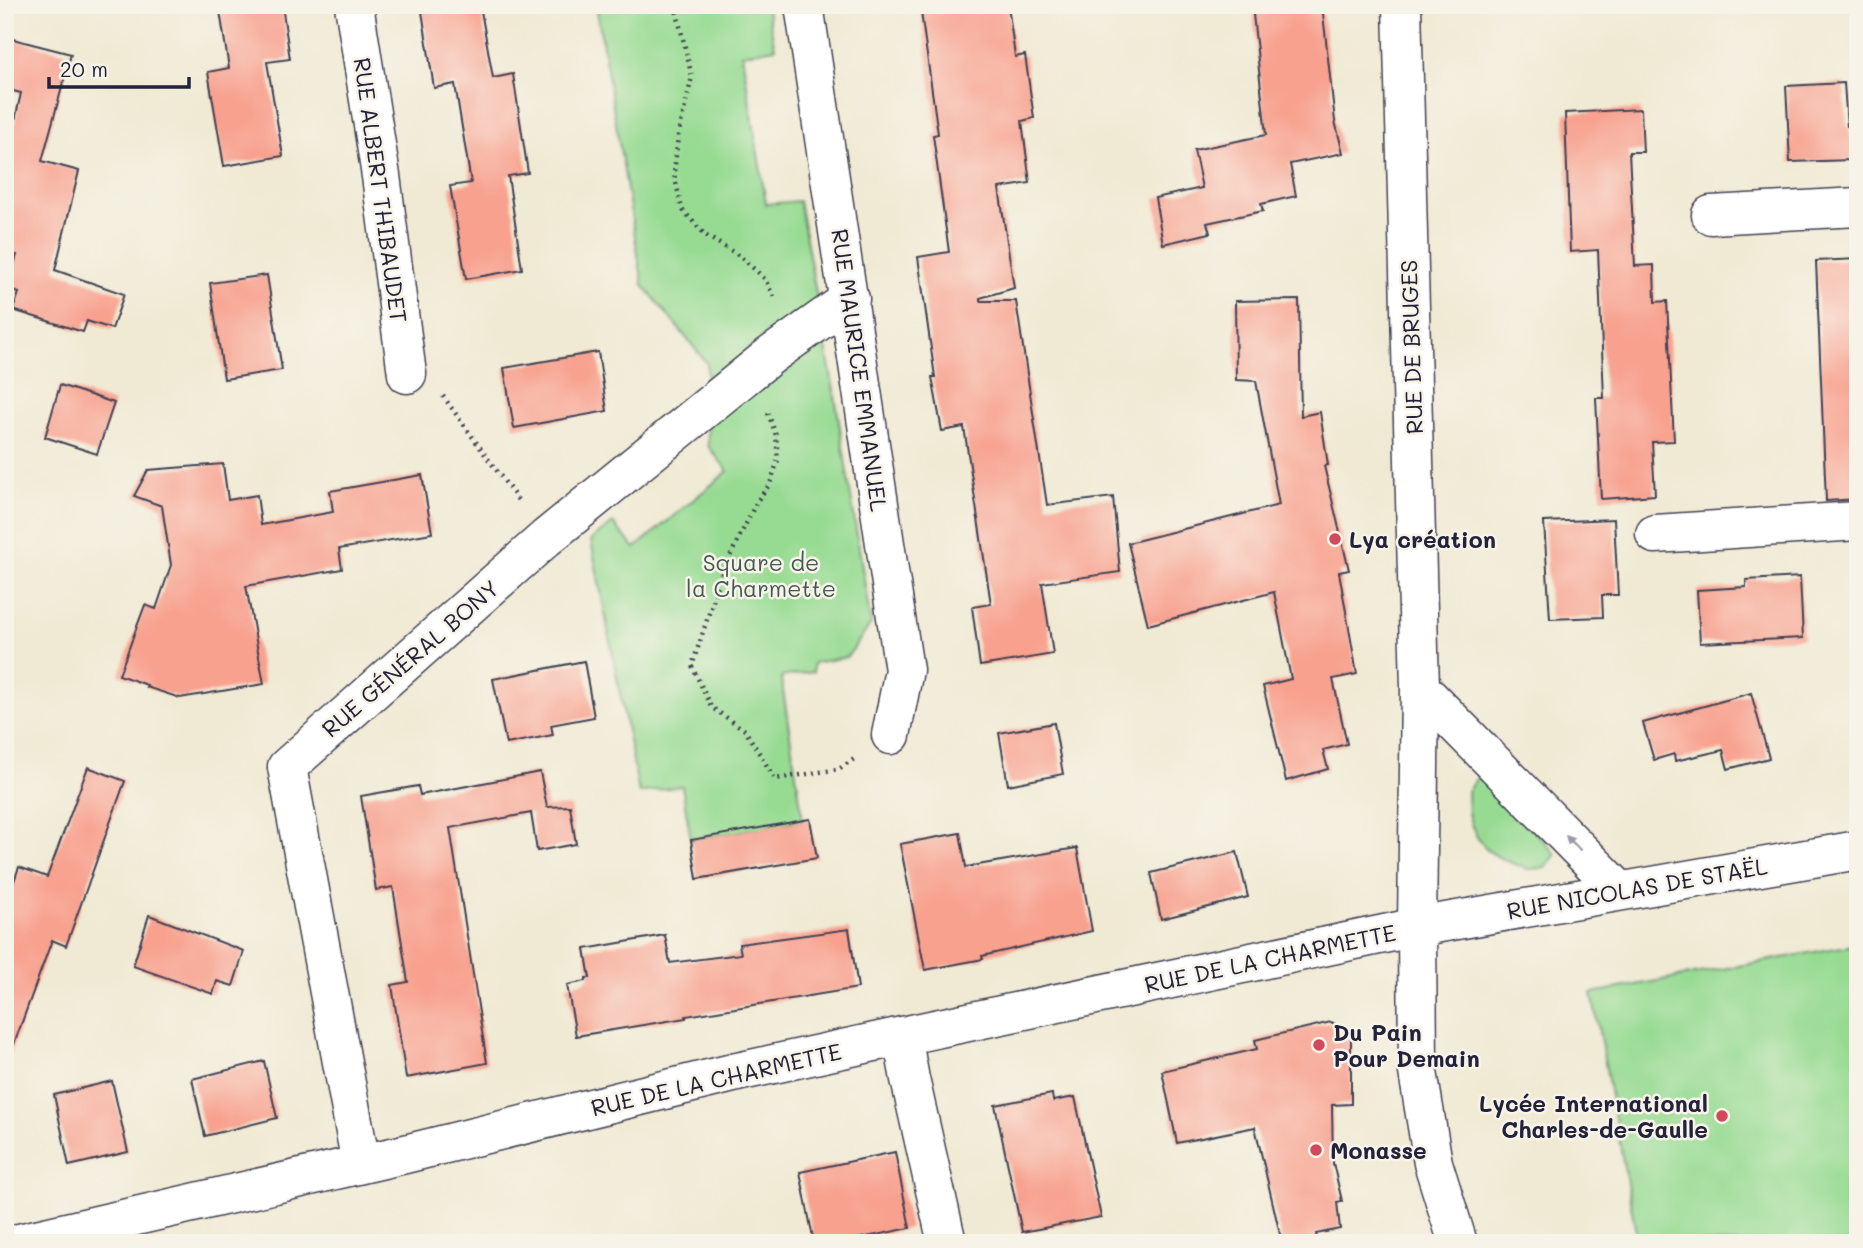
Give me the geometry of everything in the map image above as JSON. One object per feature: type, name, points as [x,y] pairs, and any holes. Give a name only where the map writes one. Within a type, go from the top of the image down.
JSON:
[{"type":"street","name":"RUE ALBERT THIBAUDET","points":[[354,5],[381,176],[407,374]]},
{"type":"street","name":"RUE MAURICE EMMANUEL","points":[[804,5],[904,670],[891,735]]},
{"type":"street","name":"RUE DE BRUGES","points":[[1402,5],[1420,688],[1418,1072],[1433,1163],[1458,1243]]},
{"type":"street","points":[[1711,215],[1858,207]]},
{"type":"street","name":"RUE GÉNÉRAL BONY","points":[[361,1164],[287,766],[546,538],[771,355],[850,299]]},
{"type":"street","points":[[1655,534],[1858,522]]},
{"type":"street","points":[[1420,688],[1620,891]]},
{"type":"street","name":"RUE NICOLAS DE STAËL","points":[[1417,927],[1858,850]]},
{"type":"street","name":"RUE DE LA CHARMETTE","points":[[19,1243],[361,1164],[737,1072],[1417,927]]},
{"type":"street","points":[[902,1036],[947,1243]]},
{"type":"path","points":[[676,5],[692,77],[678,136],[674,174],[682,209],[705,235],[741,257],[765,279],[782,313],[763,398],[776,435],[778,460],[770,484],[757,501],[722,573],[692,666],[711,707],[745,730],[775,779],[839,769],[891,735]]},
{"type":"path","points":[[407,374],[441,393],[546,538]]},
{"type":"green space","name":"Square de la Charmette","points":[[596,5],[766,5],[775,48],[742,54],[766,204],[799,201],[835,396],[871,624],[847,657],[813,663],[813,672],[781,677],[803,820],[691,840],[682,786],[639,793],[591,540],[613,523],[635,548],[728,471],[708,446],[707,363],[643,285]]},
{"type":"green space","points":[[1480,774],[1556,854],[1545,868],[1527,869],[1502,859],[1487,850],[1477,837],[1468,812],[1467,791]]},
{"type":"green space","name":"Lycée International Charles-de-Gaulle","points":[[1858,944],[1858,1243],[1638,1243],[1592,993]]},
{"type":"building","points":[[219,5],[282,5],[290,59],[267,62],[283,156],[224,166],[208,72],[229,68]]},
{"type":"building","points":[[421,5],[480,5],[493,78],[513,74],[528,173],[508,176],[522,269],[466,279],[450,186],[471,183],[455,84],[434,88]]},
{"type":"building","points":[[920,5],[1008,5],[1015,57],[1025,55],[1034,118],[1022,121],[1030,183],[999,188],[1014,288],[980,298],[980,301],[1016,301],[1047,505],[1113,497],[1120,572],[1042,583],[1053,654],[980,666],[972,607],[991,604],[964,427],[942,431],[932,377],[935,377],[918,257],[949,252],[933,135],[938,134]]},
{"type":"building","points":[[1252,5],[1322,5],[1335,121],[1343,153],[1290,164],[1296,196],[1261,204],[1263,211],[1207,223],[1210,233],[1163,244],[1155,198],[1202,188],[1194,150],[1266,135]]},
{"type":"building","points":[[5,37],[71,54],[42,161],[79,171],[55,270],[124,294],[112,329],[87,321],[83,332],[13,310],[19,293],[7,289],[17,255],[5,253],[5,151],[8,152],[21,93],[5,89]]},
{"type":"building","points":[[1844,83],[1852,160],[1790,162],[1786,86]]},
{"type":"building","points":[[1641,109],[1643,152],[1629,152],[1635,266],[1654,265],[1655,302],[1667,301],[1674,441],[1652,442],[1655,495],[1601,499],[1596,398],[1604,398],[1598,250],[1570,252],[1565,113]]},
{"type":"building","points":[[1858,259],[1858,499],[1826,501],[1816,261]]},
{"type":"building","points":[[267,275],[282,370],[224,379],[210,283]]},
{"type":"building","points":[[1299,300],[1301,416],[1320,412],[1328,465],[1324,466],[1349,570],[1339,572],[1357,674],[1333,679],[1347,744],[1323,750],[1328,769],[1286,781],[1263,686],[1291,679],[1274,592],[1148,625],[1128,543],[1279,505],[1256,381],[1236,380],[1235,301]]},
{"type":"building","points":[[598,352],[607,411],[514,428],[504,368]]},
{"type":"building","points":[[60,385],[114,403],[97,454],[45,437]]},
{"type":"building","points":[[223,464],[228,500],[257,495],[261,525],[333,512],[330,491],[422,475],[432,533],[339,549],[342,569],[246,586],[264,684],[180,698],[119,675],[145,605],[156,609],[171,565],[162,506],[134,496],[148,470]]},
{"type":"building","points":[[1614,519],[1618,595],[1602,595],[1603,617],[1550,619],[1544,522]]},
{"type":"building","points":[[1800,577],[1803,638],[1700,643],[1697,590],[1746,587],[1746,580]]},
{"type":"building","points":[[584,661],[594,717],[551,725],[553,735],[506,744],[493,679]]},
{"type":"building","points":[[1751,693],[1769,758],[1728,769],[1723,750],[1675,761],[1674,754],[1654,760],[1643,723]]},
{"type":"building","points":[[1054,723],[1063,774],[1008,785],[999,733]]},
{"type":"building","points":[[88,767],[125,781],[66,946],[52,940],[10,1055],[5,1054],[5,907],[19,867],[47,877]]},
{"type":"building","points":[[540,772],[547,807],[570,806],[576,844],[537,851],[531,813],[450,828],[487,1063],[406,1078],[392,985],[408,982],[393,887],[376,890],[361,796],[418,786],[420,795]]},
{"type":"building","points":[[810,819],[817,858],[697,879],[691,840]]},
{"type":"building","points":[[960,833],[966,867],[1077,848],[1092,931],[982,956],[983,959],[925,970],[900,844]]},
{"type":"building","points":[[1237,852],[1248,897],[1161,919],[1151,873]]},
{"type":"building","points":[[149,915],[244,951],[233,986],[217,981],[213,994],[133,966]]},
{"type":"building","points":[[849,929],[858,988],[576,1036],[567,985],[590,978],[585,949],[665,935],[670,963],[741,954],[739,944]]},
{"type":"building","points":[[1331,1022],[1351,1032],[1351,1104],[1332,1105],[1333,1163],[1342,1201],[1337,1202],[1340,1229],[1316,1234],[1318,1243],[1282,1243],[1255,1127],[1177,1143],[1162,1071],[1257,1049],[1255,1040]]},
{"type":"building","points":[[264,1061],[277,1118],[205,1136],[192,1079]]},
{"type":"building","points":[[112,1081],[128,1152],[69,1166],[54,1095]]},
{"type":"building","points":[[1052,1094],[1053,1101],[1075,1097],[1101,1217],[1022,1232],[995,1105]]},
{"type":"building","points":[[895,1152],[910,1228],[838,1243],[814,1243],[800,1172]]},
{"type":"place","name":"Lya création","points":[[1335,539]]},
{"type":"place","name":"Du Pain Pour Demain","points":[[1319,1045]]},
{"type":"place","name":"Lycée International Charles-de-Gaulle","points":[[1722,1116]]},
{"type":"place","name":"Monasse","points":[[1316,1150]]}]
